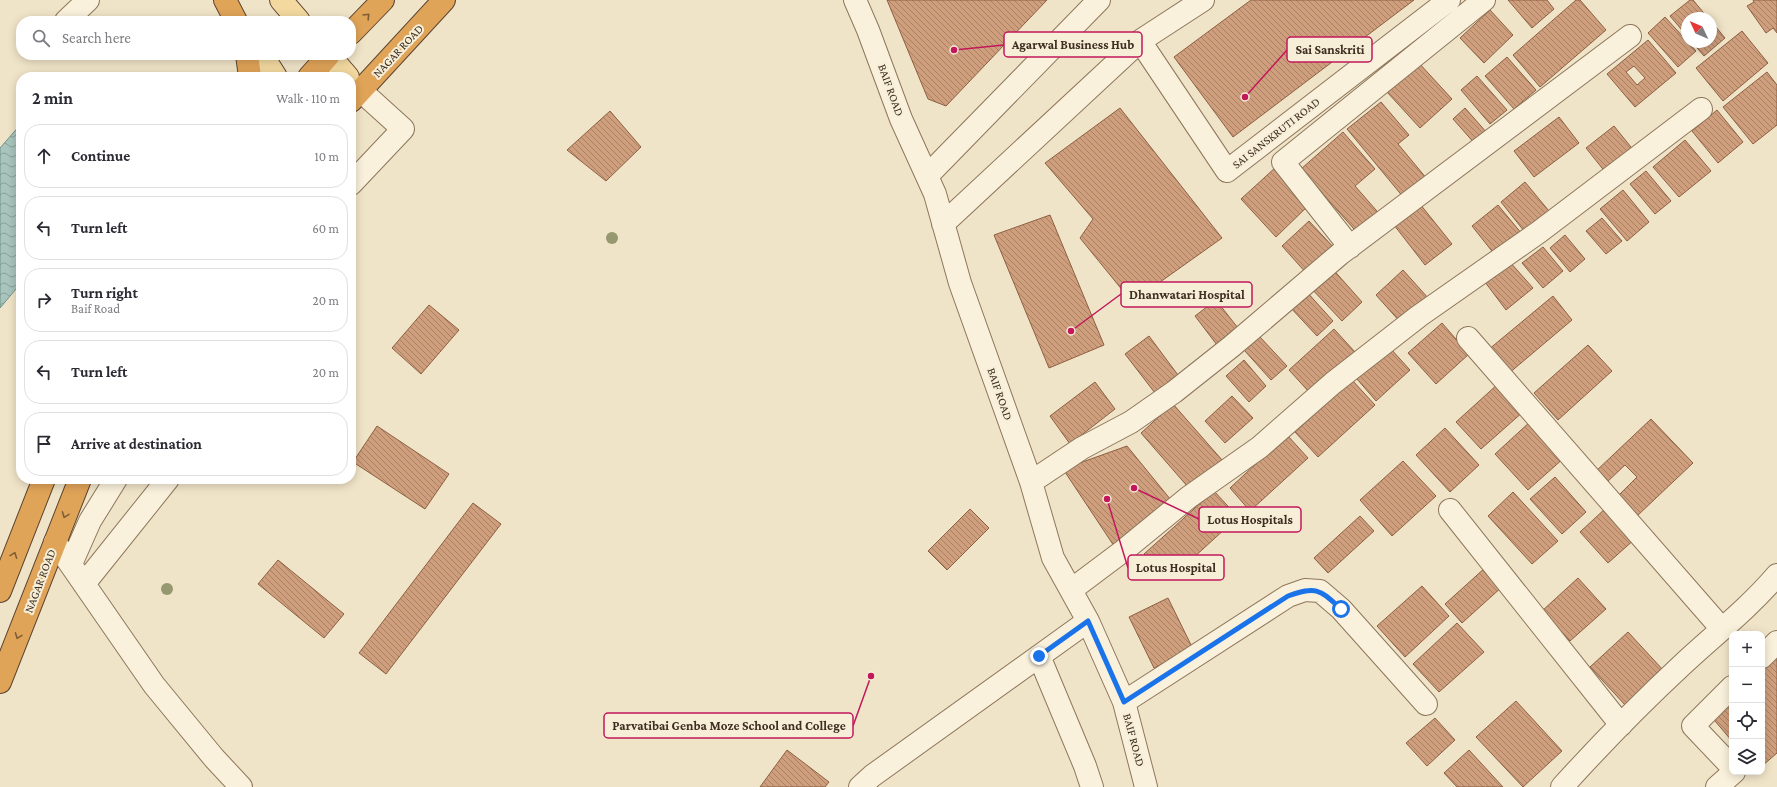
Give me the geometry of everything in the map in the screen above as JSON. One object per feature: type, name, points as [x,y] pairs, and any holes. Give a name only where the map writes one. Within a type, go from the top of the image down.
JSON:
[{"type":"highway","points":[[225,0],[233,16]]},
{"type":"highway","points":[[356,28],[383,0]]},
{"type":"highway","name":"NAGAR ROAD","points":[[356,84],[444,0]]},
{"type":"highway","points":[[248,60],[249,72]]},
{"type":"highway","points":[[313,72],[324,60]]},
{"type":"highway","points":[[0,591],[42,484]]},
{"type":"highway","name":"NAGAR ROAD","points":[[0,682],[78,484]]},
{"type":"main road","points":[[225,0],[236,16]]},
{"type":"main road","points":[[281,0],[295,16]]},
{"type":"main road","points":[[265,60],[273,72]]},
{"type":"main road","points":[[333,60],[342,72]]},
{"type":"street","points":[[71,16],[88,0]]},
{"type":"street","name":"BAIF ROAD","points":[[855,0],[868,30],[901,119],[935,194],[960,283],[1031,482],[1053,558],[1088,621],[1124,702],[1146,787]]},
{"type":"street","points":[[927,176],[1099,0]]},
{"type":"street","points":[[943,224],[1140,41],[1202,0]]},
{"type":"street","name":"SAI SANSKRUTI ROAD","points":[[1140,41],[1227,171],[1449,0]]},
{"type":"street","points":[[1350,247],[1283,162],[1484,0]]},
{"type":"street","points":[[1031,482],[1082,448],[1132,422],[1174,392],[1232,346],[1350,247],[1630,36]]},
{"type":"street","points":[[356,90],[403,129],[356,179]]},
{"type":"street","points":[[1071,590],[1123,551],[1189,497],[1260,447],[1333,383],[1419,316],[1539,232],[1701,109]]},
{"type":"street","points":[[1468,338],[1722,629]]},
{"type":"street","points":[[71,564],[90,521],[113,484]]},
{"type":"street","points":[[84,584],[164,484]]},
{"type":"street","points":[[1450,510],[1621,725]]},
{"type":"street","points":[[55,542],[154,685],[214,758],[241,787]]},
{"type":"street","points":[[1562,787],[1594,751],[1682,665],[1761,594],[1777,575]]},
{"type":"street","points":[[1124,702],[1288,596],[1305,590],[1320,591],[1341,609],[1426,704]]},
{"type":"street","points":[[860,787],[872,776],[1088,621]]},
{"type":"street","points":[[1765,654],[1777,642]]},
{"type":"street","points":[[1039,656],[1085,766],[1092,787]]},
{"type":"street","points":[[1729,690],[1694,726],[1729,764]]},
{"type":"street","points":[[1717,787],[1731,775]]},
{"type":"water","points":[[16,130],[16,289],[0,308],[0,148]]},
{"type":"building","points":[[887,0],[1047,0],[946,106],[928,99]]},
{"type":"building","points":[[1251,0],[1414,0],[1233,137],[1174,57]]},
{"type":"building","points":[[1508,0],[1547,0],[1554,9],[1532,28]]},
{"type":"building","points":[[1576,0],[1580,0],[1606,30],[1540,87],[1513,55]]},
{"type":"building","points":[[1690,0],[1693,0],[1703,12],[1681,12],[1681,29],[1670,16]]},
{"type":"building","points":[[1753,0],[1777,0],[1777,33],[1773,28],[1766,33],[1747,6],[1754,2]]},
{"type":"building","points":[[1490,10],[1513,35],[1484,63],[1460,38]]},
{"type":"building","points":[[1665,17],[1681,35],[1681,48],[1693,48],[1696,51],[1678,67],[1648,33]]},
{"type":"building","points":[[1717,28],[1725,38],[1717,45]]},
{"type":"building","points":[[1742,31],[1768,63],[1723,101],[1696,68]]},
{"type":"building","points":[[1648,40],[1676,73],[1635,107],[1607,74]],"holes":[[[1634,66],[1645,78],[1637,85],[1626,72]]]},
{"type":"building","points":[[1697,48],[1713,48],[1704,56]]},
{"type":"building","points":[[1507,57],[1536,90],[1514,109],[1485,76]]},
{"type":"building","points":[[1418,62],[1452,99],[1420,128],[1387,92]]},
{"type":"building","points":[[1767,72],[1777,85],[1777,125],[1753,144],[1723,107]]},
{"type":"building","points":[[1477,76],[1507,110],[1490,124],[1461,90]]},
{"type":"building","points":[[1381,102],[1409,135],[1398,144],[1427,179],[1404,198],[1347,129]]},
{"type":"building","points":[[1120,108],[1222,238],[1132,302],[1080,238],[1093,219],[1045,163]]},
{"type":"building","points":[[1465,108],[1488,134],[1476,145],[1453,119]]},
{"type":"building","points":[[1717,110],[1743,142],[1718,163],[1692,131]]},
{"type":"building","points":[[610,111],[641,147],[606,181],[567,150]]},
{"type":"building","points":[[1559,117],[1579,143],[1534,177],[1514,151]]},
{"type":"building","points":[[1614,126],[1635,152],[1606,173],[1586,148]]},
{"type":"building","points":[[1343,132],[1375,169],[1355,186],[1383,218],[1361,237],[1301,169]]},
{"type":"building","points":[[1685,140],[1711,171],[1679,197],[1653,167]]},
{"type":"building","points":[[1276,167],[1310,204],[1276,237],[1241,199]]},
{"type":"building","points":[[1646,171],[1671,201],[1655,214],[1630,184]]},
{"type":"building","points":[[1525,182],[1549,211],[1524,231],[1501,202]]},
{"type":"building","points":[[1623,190],[1649,222],[1627,241],[1600,209]]},
{"type":"building","points":[[1420,204],[1452,244],[1425,265],[1394,225]]},
{"type":"building","points":[[1498,205],[1522,234],[1495,255],[1472,226]]},
{"type":"building","points":[[1050,215],[1104,345],[1049,368],[994,235]]},
{"type":"building","points":[[1602,218],[1622,241],[1606,254],[1586,231]]},
{"type":"building","points":[[1309,221],[1336,250],[1308,275],[1282,246]]},
{"type":"building","points":[[1565,235],[1585,259],[1570,272],[1550,248]]},
{"type":"building","points":[[1543,247],[1563,271],[1543,288],[1522,263]]},
{"type":"building","points":[[1509,261],[1533,288],[1506,310],[1485,282]]},
{"type":"building","points":[[1330,266],[1362,302],[1342,321],[1309,286]]},
{"type":"building","points":[[1403,270],[1429,299],[1402,324],[1376,295]]},
{"type":"building","points":[[1306,291],[1333,321],[1317,336],[1289,306]]},
{"type":"building","points":[[1553,296],[1572,320],[1508,374],[1488,350]]},
{"type":"building","points":[[1216,300],[1238,328],[1217,345],[1195,316]]},
{"type":"building","points":[[429,305],[459,330],[421,374],[392,348]]},
{"type":"building","points":[[1442,323],[1469,354],[1436,384],[1408,353]]},
{"type":"building","points":[[1334,329],[1355,352],[1310,393],[1289,370]]},
{"type":"building","points":[[1149,336],[1178,375],[1155,393],[1125,354]]},
{"type":"building","points":[[1260,337],[1287,366],[1271,380],[1244,350]]},
{"type":"building","points":[[1588,345],[1612,371],[1558,420],[1534,393]]},
{"type":"building","points":[[1390,348],[1410,370],[1376,401],[1357,379]]},
{"type":"building","points":[[1244,360],[1266,386],[1249,402],[1226,376]]},
{"type":"building","points":[[1352,380],[1375,405],[1318,457],[1295,432]]},
{"type":"building","points":[[1095,382],[1115,409],[1070,444],[1050,416]]},
{"type":"building","points":[[1499,383],[1524,411],[1481,449],[1456,422]]},
{"type":"building","points":[[1232,396],[1253,418],[1225,443],[1205,421]]},
{"type":"building","points":[[1173,404],[1222,460],[1188,487],[1141,433]]},
{"type":"building","points":[[1651,419],[1693,463],[1637,516],[1618,496],[1637,477],[1625,465],[1606,483],[1595,472]]},
{"type":"building","points":[[1532,420],[1565,457],[1528,490],[1495,454]]},
{"type":"building","points":[[377,426],[449,474],[425,509],[356,464],[356,458]]},
{"type":"building","points":[[1445,428],[1479,465],[1450,492],[1416,455]]},
{"type":"building","points":[[1287,435],[1308,458],[1250,511],[1230,488]]},
{"type":"building","points":[[1127,446],[1175,505],[1114,546],[1063,469]]},
{"type":"building","points":[[1403,461],[1436,496],[1392,536],[1360,500]]},
{"type":"building","points":[[1555,477],[1586,512],[1562,534],[1530,499]]},
{"type":"building","points":[[1214,491],[1238,517],[1169,580],[1144,554]]},
{"type":"building","points":[[1513,492],[1558,541],[1532,564],[1488,516]]},
{"type":"building","points":[[473,503],[501,524],[386,674],[359,653]]},
{"type":"building","points":[[1607,507],[1636,538],[1608,563],[1580,532]]},
{"type":"building","points":[[970,509],[989,528],[947,570],[928,551]]},
{"type":"building","points":[[1360,516],[1374,531],[1328,573],[1314,558]]},
{"type":"building","points":[[278,560],[344,614],[324,638],[258,584]]},
{"type":"building","points":[[1486,567],[1503,586],[1462,623],[1445,604]]},
{"type":"building","points":[[1578,578],[1606,609],[1570,641],[1542,611]]},
{"type":"building","points":[[1422,586],[1449,616],[1405,657],[1377,626]]},
{"type":"building","points":[[1168,598],[1193,649],[1154,668],[1129,617]]},
{"type":"building","points":[[1457,623],[1484,652],[1439,692],[1413,664]]},
{"type":"building","points":[[1628,632],[1664,671],[1626,706],[1590,667]]},
{"type":"building","points":[[1777,656],[1777,753],[1765,763],[1765,667]]},
{"type":"building","points":[[1729,697],[1729,737],[1709,714]]},
{"type":"building","points":[[1516,701],[1562,751],[1523,787],[1476,737]]},
{"type":"building","points":[[1435,718],[1455,740],[1427,766],[1406,743]]},
{"type":"building","points":[[787,750],[829,782],[825,787],[760,787]]},
{"type":"building","points":[[1469,750],[1503,787],[1457,787],[1444,773]]},
{"type":"place","name":"Agarwal Business Hub","points":[[954,50]]},
{"type":"place","name":"Sai Sanskriti","points":[[1245,97]]},
{"type":"place","name":"Dhanwatari Hospital","points":[[1071,331]]},
{"type":"place","name":"Lotus Hospitals","points":[[1134,488]]},
{"type":"place","name":"Lotus Hospital","points":[[1107,499]]},
{"type":"place","name":"Parvatibai Genba Moze School and College","points":[[871,676]]},
{"type":"route","points":[[1039,656],[1088,621],[1124,702],[1288,596],[1305,590],[1320,591],[1341,609]]}]
